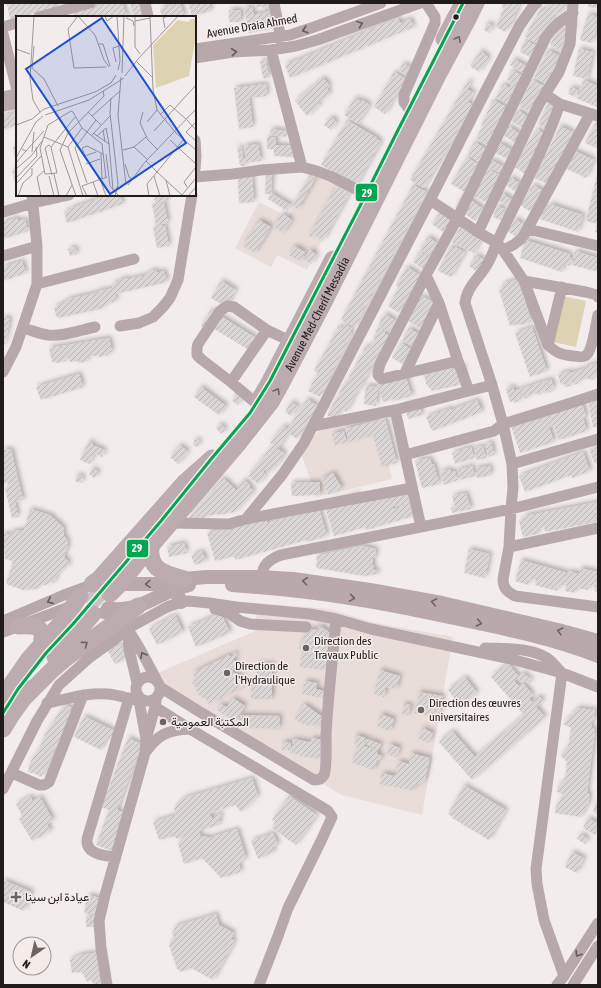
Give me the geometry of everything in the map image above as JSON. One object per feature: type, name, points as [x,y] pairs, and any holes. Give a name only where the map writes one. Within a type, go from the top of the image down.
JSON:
[{"type":"highway","name":"Avenue Med-Cherif Messadia","points":[[102,602],[161,521],[250,413],[270,381],[463,3]]},
{"type":"highway","name":"Avenue Med-Cherif Messadia","points":[[3,729],[46,668],[171,523],[261,416],[271,402],[324,302],[434,82],[476,3]]},
{"type":"highway","points":[[151,546],[151,559],[154,565],[158,570],[170,575],[178,594]]},
{"type":"highway","points":[[24,698],[62,662],[102,602]]},
{"type":"highway","points":[[3,696],[21,670],[60,624],[102,602],[138,606]]},
{"type":"highway","points":[[3,713],[18,689],[46,653],[73,624]]},
{"type":"highway","points":[[8,626],[37,627],[43,635],[41,645]]},
{"type":"main road","points":[[138,606],[178,594],[206,577],[260,582],[315,593],[355,598],[515,631],[598,656]]},
{"type":"main road","points":[[260,582],[293,579],[370,590],[442,603],[558,630],[598,641]]},
{"type":"main road","points":[[102,602],[155,584],[178,594]]},
{"type":"street","points":[[42,16],[90,3]]},
{"type":"street","points":[[144,3],[148,16]]},
{"type":"street","points":[[274,3],[283,48]]},
{"type":"street","name":"Avenue Draia Ahmed","points":[[196,49],[290,35],[381,3]]},
{"type":"street","name":"Avenue Draia Ahmed","points":[[196,58],[233,52],[271,50],[296,46],[420,3]]},
{"type":"street","points":[[409,109],[404,102],[404,95],[435,23],[435,17],[426,3]]},
{"type":"street","points":[[246,519],[282,474],[304,443],[520,25],[537,3]]},
{"type":"street","points":[[478,232],[539,104],[559,72],[570,44],[573,8]]},
{"type":"street","points":[[458,361],[382,379],[378,375],[384,356],[457,219],[546,37],[573,8]]},
{"type":"street","points":[[3,27],[16,23]]},
{"type":"street","points":[[3,34],[5,50],[16,87]]},
{"type":"street","points":[[271,50],[302,167]]},
{"type":"street","points":[[3,97],[16,94]]},
{"type":"street","points":[[500,246],[512,246],[520,241],[594,115],[560,104],[545,94]]},
{"type":"street","points":[[3,106],[16,103]]},
{"type":"street","points":[[560,104],[552,128],[500,246],[490,259],[485,269],[468,290],[465,303],[492,386],[503,424],[512,464],[513,487],[509,548],[503,582],[506,589],[509,593],[515,596],[598,607]]},
{"type":"street","points":[[196,177],[302,167],[332,177],[366,194]]},
{"type":"street","points":[[3,212],[32,199],[60,196]]},
{"type":"street","points":[[120,326],[139,323],[153,317],[170,298],[178,280],[192,196]]},
{"type":"street","points":[[3,372],[16,347],[38,284],[37,246],[32,199]]},
{"type":"street","points":[[430,200],[500,246],[524,281],[548,345],[556,352],[582,357],[586,356],[589,352],[598,315]]},
{"type":"street","points":[[528,229],[598,246]]},
{"type":"street","points":[[3,256],[37,246]]},
{"type":"street","points":[[38,284],[134,259]]},
{"type":"street","points":[[426,275],[439,303],[469,391]]},
{"type":"street","points":[[524,281],[586,292],[597,295],[598,297]]},
{"type":"street","points":[[548,345],[562,288]]},
{"type":"street","points":[[404,373],[439,303]]},
{"type":"street","points":[[256,404],[197,355],[198,344],[220,311],[227,306],[234,307],[267,330],[290,341]]},
{"type":"street","points":[[23,328],[40,334],[63,335],[95,327]]},
{"type":"street","points":[[231,382],[267,330]]},
{"type":"street","points":[[313,426],[395,410],[492,386]]},
{"type":"street","points":[[406,455],[494,431],[503,424],[598,394]]},
{"type":"street","points":[[395,410],[421,527]]},
{"type":"street","points":[[512,464],[598,439]]},
{"type":"street","points":[[260,582],[264,565],[274,557],[281,555],[511,509],[598,487]]},
{"type":"street","points":[[171,523],[229,524],[246,519],[412,488]]},
{"type":"street","points":[[509,548],[598,528]]},
{"type":"street","points":[[8,626],[64,594],[102,602],[149,616],[178,594]]},
{"type":"street","points":[[178,594],[197,601],[236,607],[303,613],[336,619],[515,660],[562,673],[598,687]]},
{"type":"street","points":[[178,594],[183,607],[203,607],[222,611],[240,621],[250,624],[306,628]]},
{"type":"street","points":[[8,626],[102,602]]},
{"type":"street","points":[[102,602],[129,649],[138,683]]},
{"type":"street","points":[[102,602],[134,639],[158,683],[160,691],[146,739],[145,753],[105,894],[99,921],[101,948],[107,985]]},
{"type":"street","points":[[3,789],[47,704],[59,685],[89,658],[114,640],[102,602]]},
{"type":"street","points":[[236,607],[250,624]]},
{"type":"street","points":[[250,624],[265,610]]},
{"type":"street","points":[[116,857],[94,852],[90,849],[87,841],[90,828],[135,698],[136,687],[140,680],[144,677],[152,677],[158,683],[279,760],[314,780],[319,780],[325,775],[326,768],[326,736],[336,619]]},
{"type":"street","points":[[562,673],[536,869],[537,884],[544,920],[564,976]]},
{"type":"street","points":[[47,704],[83,695],[95,694],[140,698],[146,701],[153,700],[190,729],[328,811],[332,817],[288,908],[259,985]]},
{"type":"street","points":[[12,773],[39,784],[44,785],[49,782],[83,695]]},
{"type":"street","points":[[135,698],[146,739]]},
{"type":"street","points":[[145,753],[158,737],[178,730],[190,729]]},
{"type":"street","points":[[557,985],[598,923]]},
{"type":"street","points":[[573,985],[598,946]]},
{"type":"shaded area","points":[[311,173],[347,192],[307,270],[277,255],[271,267],[235,248],[259,202],[288,217]]},
{"type":"shaded area","points":[[558,295],[586,301],[576,347],[548,341]]},
{"type":"shaded area","points":[[378,414],[392,479],[317,497],[300,451],[319,431]]},
{"type":"shaded area","points":[[258,603],[329,609],[376,623],[453,637],[422,815],[342,795],[156,685],[153,675],[255,631]]},
{"type":"building","points":[[7,3],[54,3],[56,9],[24,16],[16,16],[16,18],[10,19]]},
{"type":"building","points":[[106,3],[122,3],[127,16],[74,16],[73,13],[92,6],[93,8]]},
{"type":"building","points":[[129,3],[145,3],[147,9],[134,15]]},
{"type":"building","points":[[180,3],[185,16],[162,16],[160,9]]},
{"type":"building","points":[[188,3],[209,3],[211,11],[192,16]]},
{"type":"building","points":[[255,3],[271,3],[271,10],[264,10],[263,7],[256,7]]},
{"type":"building","points":[[503,3],[520,3],[510,27],[508,26],[506,32],[496,27],[504,8],[502,7]]},
{"type":"building","points":[[551,3],[570,3],[560,14],[557,12],[538,44],[525,36],[540,10],[541,9],[543,11]]},
{"type":"building","points":[[589,3],[598,3],[598,8],[588,7]]},
{"type":"building","points":[[252,7],[254,15],[270,11],[274,28],[249,33],[244,8]]},
{"type":"building","points":[[229,10],[241,10],[241,22],[229,22]]},
{"type":"building","points":[[147,11],[148,16],[141,16],[146,14],[130,16]]},
{"type":"building","points":[[588,14],[598,17],[598,24],[592,43],[580,40]]},
{"type":"building","points":[[398,18],[400,23],[410,19],[414,27],[290,78],[285,65]]},
{"type":"building","points":[[562,19],[575,25],[562,51],[550,45]]},
{"type":"building","points":[[487,23],[493,26],[489,33],[484,30]]},
{"type":"building","points":[[525,40],[538,46],[532,58],[520,52]]},
{"type":"building","points":[[579,49],[593,52],[587,79],[573,76]]},
{"type":"building","points":[[548,50],[560,56],[546,83],[534,77]]},
{"type":"building","points":[[481,51],[489,58],[479,72],[470,66]]},
{"type":"building","points":[[514,59],[528,67],[524,74],[510,65]]},
{"type":"building","points":[[266,60],[269,78],[263,78],[260,61]]},
{"type":"building","points":[[403,63],[411,68],[406,75],[399,71]]},
{"type":"building","points":[[512,70],[523,76],[508,104],[496,97],[503,84],[510,88],[512,83],[507,80]]},
{"type":"building","points":[[394,72],[406,79],[385,114],[374,107]]},
{"type":"building","points":[[323,78],[330,86],[327,88],[330,93],[318,103],[320,105],[307,116],[295,101]]},
{"type":"building","points":[[532,80],[544,86],[531,112],[519,106]]},
{"type":"building","points":[[584,80],[598,86],[597,107],[576,98]]},
{"type":"building","points":[[468,81],[471,83],[467,89],[474,93],[468,102],[473,105],[424,188],[410,180]]},
{"type":"building","points":[[266,84],[267,96],[249,98],[253,127],[239,129],[234,88]]},
{"type":"building","points":[[571,87],[578,90],[575,97],[568,94]]},
{"type":"building","points":[[355,98],[370,105],[358,124],[344,115]]},
{"type":"building","points":[[493,100],[507,107],[495,133],[481,126]]},
{"type":"building","points":[[548,103],[555,107],[545,128],[538,124]]},
{"type":"building","points":[[518,110],[529,118],[523,128],[511,121]]},
{"type":"building","points":[[16,112],[16,125],[3,130],[3,116]]},
{"type":"building","points":[[331,117],[337,122],[331,130],[324,125]]},
{"type":"building","points":[[347,120],[381,142],[356,186],[321,165]]},
{"type":"building","points":[[597,120],[598,144],[596,148],[585,143]]},
{"type":"building","points":[[509,126],[521,135],[515,143],[503,135]]},
{"type":"building","points":[[560,126],[573,132],[554,170],[541,164]]},
{"type":"building","points":[[483,127],[495,134],[488,145],[476,138]]},
{"type":"building","points":[[271,129],[286,131],[286,137],[270,135]]},
{"type":"building","points":[[537,129],[549,137],[525,174],[513,166]]},
{"type":"building","points":[[267,137],[276,137],[276,145],[294,146],[294,157],[274,156],[274,149],[267,149]]},
{"type":"building","points":[[475,142],[487,150],[478,162],[467,154]]},
{"type":"building","points":[[499,143],[512,150],[507,159],[494,152]]},
{"type":"building","points":[[258,144],[261,161],[244,163],[245,166],[240,166],[237,147],[241,147],[243,158],[246,158],[244,146]]},
{"type":"building","points":[[16,146],[16,162],[13,147]]},
{"type":"building","points":[[573,150],[594,160],[586,178],[565,168]]},
{"type":"building","points":[[467,157],[481,166],[465,192],[451,184]]},
{"type":"building","points":[[491,160],[503,166],[500,173],[487,167]]},
{"type":"building","points":[[540,165],[554,171],[548,184],[534,178]]},
{"type":"building","points":[[16,169],[16,186],[12,170]]},
{"type":"building","points":[[488,169],[500,175],[486,202],[474,196]]},
{"type":"building","points":[[266,172],[272,172],[271,194],[265,194]]},
{"type":"building","points":[[312,172],[317,175],[298,209],[292,205]]},
{"type":"building","points":[[252,175],[254,202],[239,203],[238,176]]},
{"type":"building","points":[[597,175],[598,233],[595,232],[597,224],[586,221]]},
{"type":"building","points":[[511,177],[520,184],[515,191],[506,185]]},
{"type":"building","points":[[339,181],[352,189],[323,241],[314,235],[312,238],[309,236]]},
{"type":"building","points":[[413,185],[427,192],[355,327],[341,320]]},
{"type":"building","points":[[533,185],[545,192],[533,213],[520,205]]},
{"type":"building","points":[[271,193],[291,205],[287,211],[268,199]]},
{"type":"building","points":[[502,193],[514,201],[510,207],[498,200]]},
{"type":"building","points":[[464,195],[483,209],[475,221],[455,207]]},
{"type":"building","points":[[106,196],[120,196],[123,204],[67,223],[64,212],[72,209],[71,208]]},
{"type":"building","points":[[154,196],[166,196],[167,201],[155,203]]},
{"type":"building","points":[[164,202],[168,223],[156,225],[152,204]]},
{"type":"building","points":[[550,204],[583,215],[578,232],[540,219],[544,207],[548,208]]},
{"type":"building","points":[[497,206],[505,209],[501,220],[493,217]]},
{"type":"building","points":[[443,209],[454,216],[443,232],[432,224]]},
{"type":"building","points":[[282,213],[292,220],[283,233],[274,227]]},
{"type":"building","points":[[17,218],[18,221],[25,219],[28,231],[3,239],[3,222]]},
{"type":"building","points":[[515,219],[523,224],[515,236],[507,231]]},
{"type":"building","points":[[259,220],[271,227],[255,253],[243,246]]},
{"type":"building","points":[[165,225],[169,246],[157,248],[153,227]]},
{"type":"building","points":[[460,227],[482,238],[474,253],[452,243]]},
{"type":"building","points":[[428,237],[437,243],[433,250],[435,251],[423,269],[413,262],[420,252],[424,255],[425,253],[420,250]]},
{"type":"building","points":[[525,240],[570,254],[569,257],[572,258],[570,266],[564,264],[562,272],[520,258]]},
{"type":"building","points":[[294,246],[305,252],[301,261],[289,256]]},
{"type":"building","points":[[75,247],[77,254],[70,256],[68,249]]},
{"type":"building","points":[[450,247],[454,249],[455,247],[465,252],[451,277],[438,271]]},
{"type":"building","points":[[310,250],[317,255],[311,264],[304,259]]},
{"type":"building","points":[[575,251],[598,258],[598,272],[572,265]]},
{"type":"building","points":[[476,255],[484,260],[476,271],[469,266]]},
{"type":"building","points":[[22,261],[26,273],[3,281],[3,267]]},
{"type":"building","points":[[407,267],[420,275],[399,313],[388,306],[399,288],[396,285]]},
{"type":"building","points":[[156,270],[157,273],[164,271],[167,281],[115,294],[116,301],[100,309],[58,318],[56,315],[54,308],[69,299],[113,288],[112,284],[119,282],[119,280],[128,278],[129,280],[144,276],[151,271]]},
{"type":"building","points":[[519,279],[531,322],[510,326],[499,290],[503,289],[502,284]]},
{"type":"building","points":[[221,281],[236,290],[226,307],[211,298]]},
{"type":"building","points":[[421,296],[436,303],[422,329],[408,321]]},
{"type":"building","points":[[211,310],[256,338],[249,350],[211,327],[209,331],[201,326]]},
{"type":"building","points":[[385,314],[396,321],[389,332],[378,325]]},
{"type":"building","points":[[3,317],[10,319],[4,347],[3,347]]},
{"type":"building","points":[[345,324],[352,328],[350,332],[352,333],[320,397],[308,391],[318,373],[314,371],[339,326],[348,331],[343,327]]},
{"type":"building","points":[[379,327],[386,331],[384,333],[389,336],[359,390],[346,383],[366,346],[369,348],[375,339],[373,338]]},
{"type":"building","points":[[532,327],[547,371],[530,377],[515,333]]},
{"type":"building","points":[[409,328],[422,336],[414,348],[402,340]]},
{"type":"building","points":[[109,338],[112,352],[108,353],[109,355],[87,357],[88,361],[78,363],[78,361],[70,362],[69,358],[65,359],[66,361],[56,363],[52,362],[49,348]]},
{"type":"building","points":[[401,343],[413,350],[404,365],[392,358]]},
{"type":"building","points":[[598,363],[598,374],[593,376],[594,379],[590,380],[589,378],[578,381],[578,383],[574,385],[573,382],[569,383],[570,386],[565,387],[564,384],[561,385],[558,375],[569,371],[570,373],[586,368],[585,366]]},
{"type":"building","points":[[464,366],[462,384],[432,391],[426,384],[425,378],[422,374],[427,370]]},
{"type":"building","points":[[79,374],[83,387],[41,400],[36,387]]},
{"type":"building","points":[[405,375],[412,396],[383,402],[377,383]]},
{"type":"building","points":[[551,379],[554,388],[550,390],[551,392],[546,393],[545,390],[541,392],[542,394],[538,395],[537,393],[527,396],[527,398],[524,399],[520,389]]},
{"type":"building","points":[[345,383],[358,390],[346,412],[341,409],[335,419],[327,415]]},
{"type":"building","points":[[366,386],[378,387],[376,406],[364,404]]},
{"type":"building","points":[[513,386],[514,391],[519,389],[522,398],[518,399],[519,401],[514,403],[513,401],[510,402],[506,389]]},
{"type":"building","points":[[201,387],[226,406],[219,415],[194,397]]},
{"type":"building","points":[[238,390],[244,394],[238,405],[232,401]]},
{"type":"building","points":[[598,397],[598,427],[593,427],[588,399]]},
{"type":"building","points":[[307,399],[318,406],[297,439],[288,433],[279,448],[270,443],[283,426],[288,429]]},
{"type":"building","points":[[477,400],[482,412],[432,431],[426,417],[451,408],[451,410]]},
{"type":"building","points":[[291,402],[298,406],[291,416],[285,412]]},
{"type":"building","points":[[582,403],[586,417],[583,418],[587,431],[559,440],[554,425],[549,427],[554,442],[520,453],[511,426]]},
{"type":"building","points":[[419,404],[422,415],[408,419],[405,405]]},
{"type":"building","points":[[385,418],[397,463],[382,467],[373,435],[349,442],[345,429]]},
{"type":"building","points":[[220,424],[226,429],[221,434],[216,428]]},
{"type":"building","points":[[344,431],[347,442],[335,445],[332,434]]},
{"type":"building","points":[[195,439],[200,441],[197,447],[193,445]]},
{"type":"building","points":[[89,441],[93,443],[92,445],[105,450],[102,457],[94,453],[90,464],[80,460]]},
{"type":"building","points":[[491,442],[494,455],[488,457],[485,444]]},
{"type":"building","points":[[598,442],[598,458],[593,444]]},
{"type":"building","points":[[180,445],[188,452],[178,464],[170,457]]},
{"type":"building","points":[[273,445],[285,454],[269,473],[265,469],[263,473],[266,475],[258,484],[248,476]]},
{"type":"building","points":[[483,446],[486,458],[477,460],[474,448]]},
{"type":"building","points":[[471,447],[474,458],[455,464],[452,453]]},
{"type":"building","points":[[593,447],[598,459],[598,463],[595,464],[589,449]]},
{"type":"building","points":[[11,449],[23,500],[15,502],[18,517],[12,518],[5,488],[9,487],[8,482],[3,484],[3,450]]},
{"type":"building","points":[[583,452],[590,471],[572,478],[571,475],[525,492],[519,476]]},
{"type":"building","points":[[430,458],[432,465],[434,464],[439,484],[422,488],[415,461]]},
{"type":"building","points":[[472,466],[475,476],[460,480],[457,470]]},
{"type":"building","points":[[490,466],[491,475],[477,478],[476,468]]},
{"type":"building","points":[[93,468],[99,473],[94,478],[89,474]]},
{"type":"building","points":[[450,469],[451,472],[455,471],[458,480],[444,485],[440,472]]},
{"type":"building","points":[[333,473],[342,488],[329,495],[321,479]]},
{"type":"building","points":[[77,475],[83,476],[82,483],[75,481]]},
{"type":"building","points":[[223,478],[237,491],[237,488],[244,480],[254,491],[235,512],[207,516],[205,518],[187,519]]},
{"type":"building","points":[[320,482],[320,495],[292,496],[291,483]]},
{"type":"building","points":[[466,493],[471,509],[452,513],[451,508],[455,507],[452,496]]},
{"type":"building","points":[[358,494],[361,503],[389,495],[392,505],[391,498],[409,494],[414,516],[366,530],[365,527],[334,536],[324,504]],"holes":[[[411,503],[393,509],[393,507]]]},
{"type":"building","points":[[598,502],[598,517],[595,517],[596,522],[545,532],[544,527],[537,529],[538,534],[523,537],[519,521],[524,520],[524,516]]},
{"type":"building","points":[[319,508],[327,536],[307,542],[306,540],[235,560],[234,556],[215,561],[207,533],[265,517],[267,523]]},
{"type":"building","points":[[30,509],[50,515],[64,528],[64,536],[67,539],[68,546],[64,557],[69,562],[68,567],[64,567],[57,575],[54,583],[49,582],[46,585],[40,585],[36,589],[23,590],[6,584],[13,561],[5,559],[3,535],[4,533],[10,535],[13,531],[24,530]]},
{"type":"building","points":[[184,543],[187,553],[169,557],[167,547]]},
{"type":"building","points":[[363,546],[376,549],[375,558],[373,558],[373,565],[374,570],[378,571],[378,574],[365,576],[316,568],[316,556]]},
{"type":"building","points":[[469,549],[490,554],[485,578],[464,573]]},
{"type":"building","points":[[202,551],[206,561],[195,565],[191,556]]},
{"type":"building","points":[[521,560],[568,573],[565,586],[559,584],[557,591],[535,585],[536,580],[530,579],[528,585],[515,581]]},
{"type":"building","points":[[580,568],[598,572],[598,592],[594,591],[595,586],[589,585],[588,590],[576,588],[575,593],[565,591],[569,571],[579,574]]},
{"type":"building","points":[[221,613],[230,633],[196,647],[188,627]]},
{"type":"building","points":[[175,615],[183,632],[157,645],[149,629]]},
{"type":"building","points":[[320,626],[333,634],[326,666],[324,670],[300,667],[302,651],[298,647],[308,629],[317,630]]},
{"type":"building","points":[[122,644],[129,657],[115,664],[108,651]]},
{"type":"building","points":[[234,652],[237,654],[232,661],[233,660],[237,663],[234,664],[235,666],[232,671],[242,678],[246,685],[209,704],[206,699],[199,695],[192,684],[196,679],[193,673],[229,655],[231,657]]},
{"type":"building","points":[[508,663],[519,677],[514,681],[519,686],[523,683],[533,695],[529,698],[532,702],[539,696],[543,701],[536,707],[545,717],[472,780],[439,742],[452,731],[475,757],[524,715],[491,677]]},
{"type":"building","points":[[257,664],[272,664],[272,699],[251,699],[251,685],[257,685]]},
{"type":"building","points":[[380,670],[400,676],[396,689],[386,687],[384,697],[374,694]]},
{"type":"building","points":[[522,673],[532,680],[529,683],[525,680],[522,683],[518,679]]},
{"type":"building","points":[[465,677],[477,693],[460,706],[448,690]]},
{"type":"building","points":[[305,681],[317,683],[316,689],[324,691],[323,698],[302,694]]},
{"type":"building","points":[[419,692],[443,696],[439,717],[415,713]]},
{"type":"building","points":[[233,698],[245,706],[235,722],[217,710],[221,704],[227,707]]},
{"type":"building","points":[[65,704],[73,709],[68,726],[54,749],[51,759],[41,777],[28,772],[30,763],[42,743],[43,738]]},
{"type":"building","points":[[304,704],[323,717],[316,728],[310,723],[308,726],[295,719]]},
{"type":"building","points":[[404,704],[411,705],[408,715],[402,714]]},
{"type":"building","points":[[577,708],[595,710],[594,720],[591,727],[595,730],[587,793],[590,795],[588,805],[581,817],[555,813],[556,806],[563,794],[557,792],[558,787],[565,779],[567,762],[561,755],[568,747],[571,728],[563,724]]},
{"type":"building","points":[[381,714],[394,719],[390,731],[377,726]]},
{"type":"building","points":[[240,715],[280,716],[279,729],[240,727]]},
{"type":"building","points":[[84,716],[115,731],[110,740],[106,738],[101,750],[74,737]]},
{"type":"building","points":[[423,728],[433,733],[428,743],[418,738]]},
{"type":"building","points":[[356,735],[366,738],[364,748],[365,746],[378,750],[377,754],[382,756],[380,761],[377,760],[374,770],[352,763],[358,744],[354,743]]},
{"type":"building","points":[[128,738],[142,744],[117,810],[123,812],[118,827],[122,829],[114,852],[96,845],[109,810],[101,807]]},
{"type":"building","points":[[312,738],[324,740],[326,760],[291,753],[293,739],[311,742]]},
{"type":"building","points":[[367,739],[381,744],[378,750],[365,744]]},
{"type":"building","points":[[283,742],[291,742],[291,750],[282,750]]},
{"type":"building","points":[[390,744],[400,748],[396,757],[387,754]]},
{"type":"building","points":[[411,753],[430,758],[425,780],[422,784],[418,783],[411,792],[410,790],[380,784],[383,773],[394,776],[398,761],[409,764]]},
{"type":"building","points":[[252,778],[258,796],[241,812],[235,805],[210,813],[212,819],[219,813],[222,816],[218,820],[221,824],[199,831],[201,837],[206,836],[208,838],[237,829],[246,858],[239,864],[241,872],[221,878],[202,858],[184,864],[178,843],[185,836],[177,839],[174,836],[159,840],[153,822],[176,815],[174,808],[184,798]]},
{"type":"building","points":[[464,785],[506,810],[489,840],[452,818],[453,817],[448,814]]},
{"type":"building","points":[[30,796],[33,801],[40,797],[53,820],[47,824],[51,831],[32,841],[19,819],[23,817],[16,804]]},
{"type":"building","points":[[289,796],[317,815],[296,845],[272,828],[275,822],[272,820]]},
{"type":"building","points":[[598,800],[598,814],[593,812]]},
{"type":"building","points":[[588,818],[598,823],[598,828],[595,835],[583,828]]},
{"type":"building","points":[[273,833],[278,845],[272,847],[274,852],[258,859],[251,841]]},
{"type":"building","points":[[581,834],[588,839],[585,844],[577,839]]},
{"type":"building","points":[[572,852],[584,858],[577,873],[565,867]]},
{"type":"building","name":"عيادة ابن سينا","points":[[3,880],[32,892],[24,911],[3,902]]},
{"type":"building","points":[[88,895],[100,898],[96,916],[84,913]]},
{"type":"building","points":[[216,914],[219,925],[234,933],[231,939],[235,941],[213,980],[191,968],[181,972],[177,969],[169,945],[174,937],[172,933],[176,926]]},
{"type":"building","points":[[86,916],[95,916],[95,927],[86,927]]},
{"type":"building","points":[[101,952],[106,985],[94,985],[91,980],[87,982],[82,972],[72,973],[70,960],[79,955]]},
{"type":"tunnel","points":[[73,624],[116,573]]},
{"type":"transit line","name":"29","points":[[3,713],[18,689],[46,653],[73,624],[161,521],[250,413],[270,381],[463,3]]},
{"type":"place","name":"Direction des Travaux Public","points":[[306,648]]},
{"type":"place","name":"Direction de l'Hydraulique","points":[[227,673]]},
{"type":"place","name":"Direction des œuvres universitaires","points":[[421,710]]},
{"type":"place","name":"المكتبة العمومية","points":[[163,722]]},
{"type":"place","name":"عيادة ابن سينا","points":[[16,897]]}]
